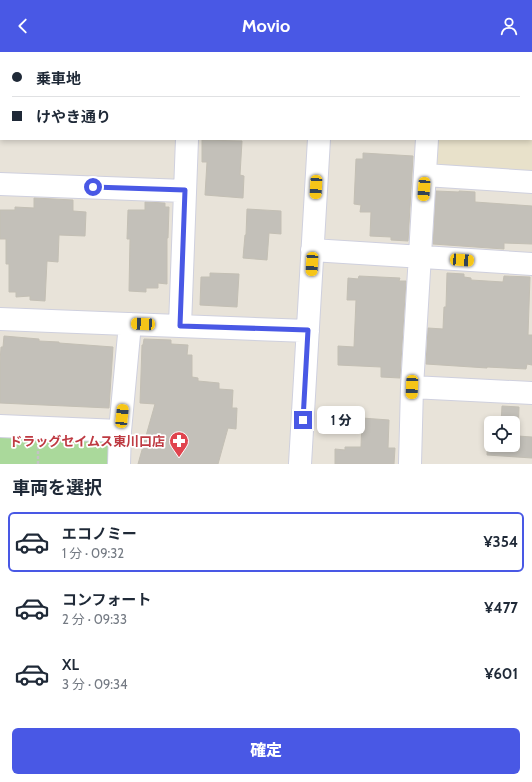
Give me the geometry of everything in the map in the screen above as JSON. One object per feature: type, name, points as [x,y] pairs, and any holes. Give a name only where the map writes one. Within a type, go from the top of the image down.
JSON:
[{"type":"street","points":[[180,326],[187,140]]},
{"type":"street","points":[[300,464],[319,140]]},
{"type":"street","points":[[410,464],[412,387],[427,140]]},
{"type":"street","points":[[425,175],[532,182]]},
{"type":"street","points":[[0,184],[185,190]]},
{"type":"street","points":[[312,250],[532,264]]},
{"type":"street","points":[[0,319],[308,330]]},
{"type":"street","points":[[119,464],[120,431],[130,324]]},
{"type":"street","points":[[412,387],[532,394]]},
{"type":"street","points":[[0,426],[120,431]]},
{"type":"shaded area","points":[[435,140],[532,140],[532,175],[441,170],[433,162]]},
{"type":"green space","points":[[0,432],[96,436],[110,446],[109,464],[0,464]]},
{"type":"building","points":[[202,140],[242,141],[240,175],[244,176],[243,198],[205,195],[207,162],[202,162]]},
{"type":"building","points":[[363,153],[413,156],[408,241],[391,240],[391,237],[370,236],[371,212],[360,212],[361,205],[354,204],[356,159],[363,159]]},
{"type":"building","points":[[436,191],[475,192],[475,202],[532,206],[532,244],[504,243],[504,249],[433,244]]},
{"type":"building","points":[[34,198],[73,200],[73,211],[86,212],[85,236],[59,235],[58,262],[47,261],[45,301],[30,300],[30,296],[16,297],[16,292],[9,292],[9,264],[6,264],[6,239],[0,239],[0,210],[15,210],[15,207],[34,208]]},
{"type":"building","points":[[145,202],[165,203],[165,207],[169,207],[167,284],[158,283],[158,288],[146,288],[146,292],[129,291],[130,239],[127,239],[128,210],[145,210]]},
{"type":"building","points":[[247,209],[281,211],[281,234],[269,233],[267,260],[243,258]]},
{"type":"building","points":[[210,273],[239,274],[237,307],[200,305],[201,277],[210,277]]},
{"type":"building","points":[[447,273],[464,274],[464,277],[471,278],[471,280],[503,282],[504,276],[530,277],[528,335],[532,335],[532,365],[527,364],[526,369],[426,364],[428,328],[443,329],[444,307],[446,307]]},
{"type":"building","points":[[359,276],[400,278],[399,281],[406,281],[400,378],[381,377],[381,367],[338,365],[338,346],[354,347],[356,300],[347,300],[348,278],[358,279]]},
{"type":"building","points":[[4,336],[39,339],[39,341],[113,347],[109,408],[0,403],[0,362],[1,347],[3,347]]},
{"type":"building","points":[[144,339],[171,340],[171,344],[188,345],[187,355],[192,355],[192,377],[198,378],[198,381],[219,383],[219,389],[233,390],[232,408],[237,408],[236,429],[228,428],[218,464],[138,464],[155,404],[140,403],[142,345]]},
{"type":"building","points":[[502,406],[519,407],[519,416],[501,416]]},
{"type":"building","points":[[362,418],[389,420],[388,448],[395,448],[394,464],[335,464],[335,449],[345,450],[345,447],[361,447]]},
{"type":"building","points":[[520,436],[532,437],[532,458],[487,455],[487,452],[520,452]]},
{"type":"place","name":"ドラッグセイムス東川口店","points":[[179,458]]},
{"type":"route","points":[[93,187],[185,190],[180,326],[308,330],[303,420]]}]
